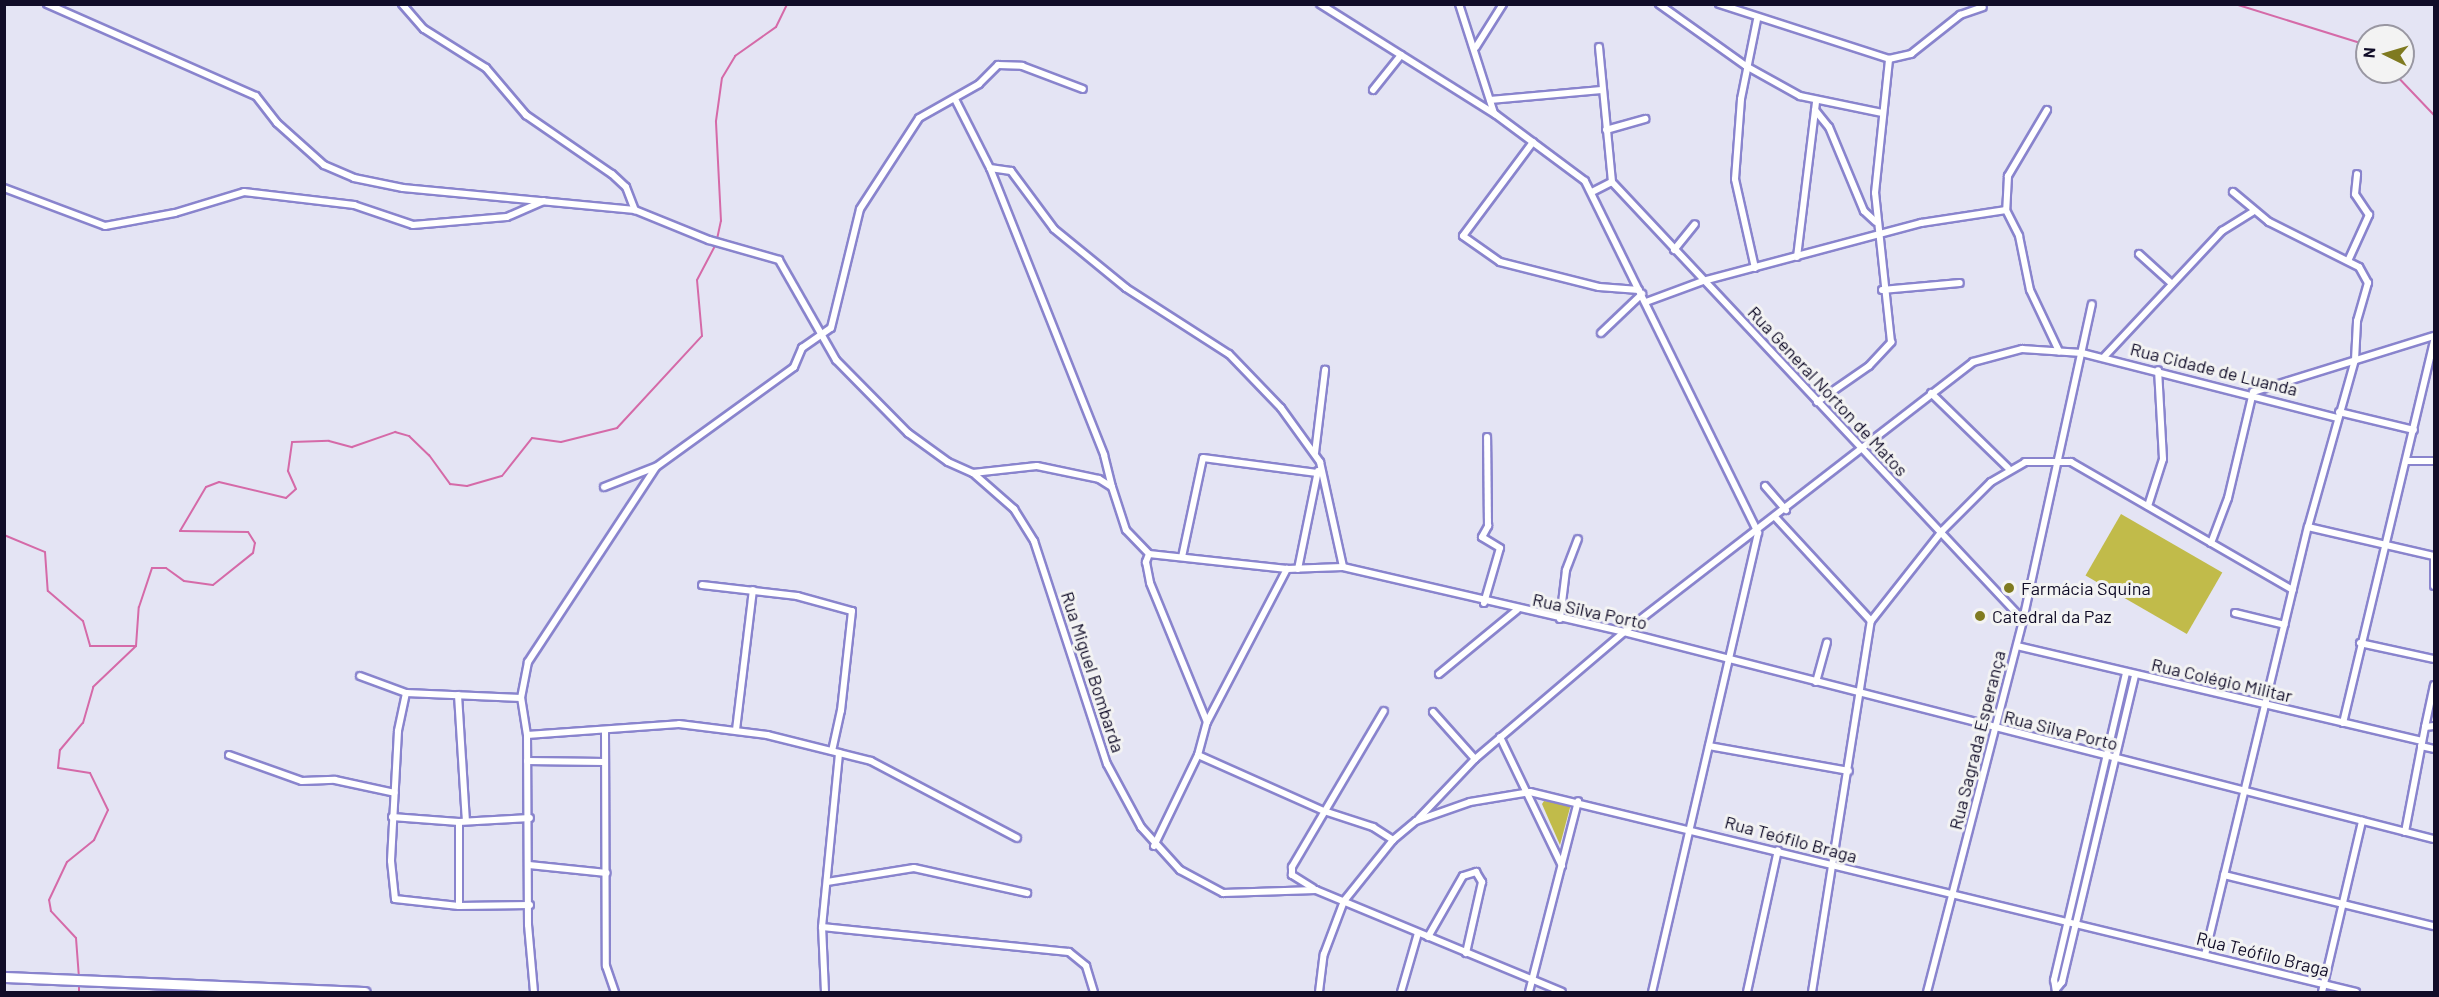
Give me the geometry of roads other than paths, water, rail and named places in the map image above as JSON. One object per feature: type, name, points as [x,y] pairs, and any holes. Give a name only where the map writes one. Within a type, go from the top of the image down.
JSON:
[{"type":"main road","points":[[4,977],[365,993]]},
{"type":"street","points":[[47,4],[255,96],[277,123],[327,167],[392,186],[635,210],[709,240],[779,260],[843,369],[908,433],[948,462],[973,473],[1037,466],[1086,475],[1112,487]]},
{"type":"street","points":[[402,4],[424,29],[486,68],[526,115],[612,174],[626,188],[635,210]]},
{"type":"street","points":[[1320,4],[1495,114],[1577,172],[1592,192],[1758,533],[1652,993]]},
{"type":"street","points":[[1459,4],[1476,47],[1495,114]]},
{"type":"street","points":[[1476,47],[1503,4]]},
{"type":"street","points":[[1659,4],[1746,66],[1816,102],[1882,113]]},
{"type":"street","points":[[1719,4],[1757,20],[1890,59],[1911,54],[1960,15],[1983,7]]},
{"type":"street","points":[[1755,268],[1735,179],[1746,66],[1757,20]]},
{"type":"street","points":[[1592,192],[1612,182],[1599,47]]},
{"type":"street","points":[[1373,90],[1401,55]]},
{"type":"street","points":[[1817,402],[1886,350],[1892,334],[1882,290],[1876,235],[1882,113],[1890,59]]},
{"type":"street","points":[[604,487],[656,467],[794,367],[802,348],[822,336],[832,326],[842,295],[857,216],[865,199],[919,118],[955,99],[998,65],[1022,66],[1083,90]]},
{"type":"street","points":[[1490,100],[1602,90]]},
{"type":"street","points":[[955,99],[990,168],[1104,455],[1126,530],[1149,554],[1146,562],[1150,583],[1207,722]]},
{"type":"street","points":[[1797,257],[1816,102]]},
{"type":"street","points":[[1815,110],[1829,127],[1864,211],[1876,222]]},
{"type":"street","points":[[2047,110],[2008,176],[2006,210],[2019,236],[2030,290],[2059,351]]},
{"type":"street","points":[[1606,130],[1645,119]]},
{"type":"street","points":[[1533,142],[1463,236],[1500,262],[1599,287],[1641,292]]},
{"type":"street","points":[[990,168],[1011,171],[1067,240],[1126,288],[1229,354],[1281,408],[1320,462],[1343,567]]},
{"type":"street","points":[[2348,261],[2369,215],[2355,194],[2357,174]]},
{"type":"street","name":"Rua General Norton de Matos","points":[[1612,182],[1860,448],[1942,531],[2023,620]]},
{"type":"street","points":[[4,188],[105,226],[175,213],[244,192],[354,205],[413,225],[507,217],[544,201]]},
{"type":"street","points":[[2205,954],[2308,526],[2355,360],[2357,321],[2368,283],[2359,267],[2253,212],[2233,192]]},
{"type":"street","points":[[1646,302],[1703,281],[1876,235],[1960,215],[2006,210]]},
{"type":"street","points":[[2104,357],[2170,283],[2222,231],[2253,212]]},
{"type":"street","points":[[1674,250],[1695,224]]},
{"type":"street","points":[[2139,254],[2170,283]]},
{"type":"street","points":[[1882,290],[1960,283]]},
{"type":"street","points":[[1601,333],[1641,292]]},
{"type":"street","name":"Rua Sagrada Esperança","points":[[1927,993],[2017,646],[2061,460],[2092,304]]},
{"type":"street","points":[[2211,543],[2228,498],[2253,393],[2355,360],[2434,339],[2407,461],[2360,643],[2343,723]]},
{"type":"street","name":"Rua Cidade de Luanda","points":[[1416,820],[1475,759],[1624,632],[1758,533],[1860,448],[1931,393],[1990,356],[2022,349],[2082,353],[2338,415],[2414,430]]},
{"type":"street","points":[[1315,453],[1325,370]]},
{"type":"street","points":[[2148,506],[2162,465],[2158,370]]},
{"type":"street","points":[[1931,393],[2008,468]]},
{"type":"street","points":[[1484,603],[1500,548],[1482,537],[1488,526],[1487,437]]},
{"type":"street","points":[[1182,557],[1203,458],[1317,473]]},
{"type":"street","points":[[1812,993],[1862,694],[1871,621],[1942,531],[2008,468],[2025,462],[2061,460],[2148,506],[2293,590]]},
{"type":"street","points":[[2407,461],[2434,461]]},
{"type":"street","points":[[1298,570],[1320,462]]},
{"type":"street","points":[[534,993],[527,735],[521,698],[528,662],[656,467]]},
{"type":"street","name":"Rua Miguel Bombarda","points":[[973,473],[1014,509],[1034,541],[1095,734],[1126,801],[1155,846],[1188,877],[1214,891],[1236,895],[1316,890],[1562,993]]},
{"type":"street","points":[[1765,486],[1786,510]]},
{"type":"street","points":[[1776,518],[1871,621]]},
{"type":"street","points":[[2308,526],[2434,557],[2434,586]]},
{"type":"street","points":[[1560,619],[1566,570],[1578,538]]},
{"type":"street","name":"Rua Silva Porto","points":[[1149,554],[1298,570],[1343,567],[1484,603],[1624,632],[1996,729],[2434,839]]},
{"type":"street","points":[[1155,846],[1198,755],[1207,722],[1287,569]]},
{"type":"street","points":[[702,585],[753,590],[852,611],[842,710],[835,752],[822,927],[825,993]]},
{"type":"street","points":[[736,730],[753,590]]},
{"type":"street","points":[[1438,674],[1517,610]]},
{"type":"street","points":[[2235,613],[2285,625]]},
{"type":"street","points":[[1816,682],[1827,642]]},
{"type":"street","points":[[2360,643],[2434,658]]},
{"type":"street","name":"Rua Colégio Militar","points":[[2017,646],[2343,723],[2434,749]]},
{"type":"street","points":[[2056,990],[2054,980],[2126,673]]},
{"type":"street","points":[[2056,990],[2062,982],[2135,675]]},
{"type":"street","points":[[360,676],[406,693],[521,698]]},
{"type":"street","points":[[2404,832],[2434,685]]},
{"type":"street","points":[[406,693],[398,731],[392,817],[395,899],[459,906],[530,905]]},
{"type":"street","points":[[458,694],[462,822],[459,906]]},
{"type":"street","points":[[2118,708],[2127,710]]},
{"type":"street","points":[[1316,890],[1296,879],[1291,870],[1384,711]]},
{"type":"street","points":[[1433,712],[1475,759]]},
{"type":"street","points":[[527,735],[680,724],[736,730],[835,752],[881,766],[1017,838]]},
{"type":"street","points":[[2425,727],[2434,726]]},
{"type":"street","points":[[605,731],[606,966],[615,993]]},
{"type":"street","points":[[1500,737],[1530,792],[1563,866]]},
{"type":"street","points":[[1709,746],[1849,771]]},
{"type":"street","points":[[229,755],[302,781],[335,780],[395,793]]},
{"type":"street","points":[[1198,755],[1324,811],[1373,827],[1393,840]]},
{"type":"street","points":[[527,760],[604,762]]},
{"type":"street","name":"Rua Teófilo Braga","points":[[1319,993],[1324,954],[1344,901],[1393,840],[1416,820],[1470,802],[1530,792],[1691,828],[1834,867],[2205,954],[2356,993]]},
{"type":"street","points":[[1529,993],[1578,801]]},
{"type":"street","points":[[2095,804],[2104,807]]},
{"type":"street","points":[[392,817],[462,822],[530,818]]},
{"type":"street","points":[[2322,993],[2362,821]]},
{"type":"street","points":[[1747,993],[1778,850]]},
{"type":"street","points":[[2084,853],[2092,855]]},
{"type":"street","points":[[529,865],[607,873]]},
{"type":"street","points":[[827,882],[914,868],[1027,893]]},
{"type":"street","points":[[1428,936],[1463,876],[1476,872],[1482,882],[1466,953]]},
{"type":"street","points":[[2224,875],[2434,926]]},
{"type":"street","points":[[2077,880],[2086,883]]},
{"type":"street","points":[[822,927],[1069,952],[1086,966],[1094,993]]},
{"type":"street","points":[[1401,993],[1418,933]]},
{"type":"waterway","points":[[79,978],[76,938],[51,911],[49,900],[67,862],[94,840],[108,810],[90,773],[58,768],[60,750],[83,723],[93,687],[136,646],[139,607],[152,568],[166,568],[184,581],[213,585],[253,553],[255,543],[248,532],[180,531],[206,487],[219,482],[286,498],[296,489],[288,471],[292,442],[329,441],[352,447],[395,432],[409,436],[429,455],[450,484],[467,486],[502,476],[532,438],[561,442],[617,428],[702,336],[697,280],[716,244],[721,221],[716,121],[722,78],[735,56],[776,27],[787,4]]},
{"type":"waterway","points":[[2235,4],[2355,41]]},
{"type":"waterway","points":[[2404,84],[2434,115]]},
{"type":"waterway","points":[[4,535],[45,552],[48,591],[83,621],[90,646],[136,646]]},
{"type":"waterway","points":[[79,983],[79,992]]},
{"type":"place","name":"Farmácia Squina","points":[[2009,588]]},
{"type":"place","name":"Catedral da Paz","points":[[1980,616]]}]
